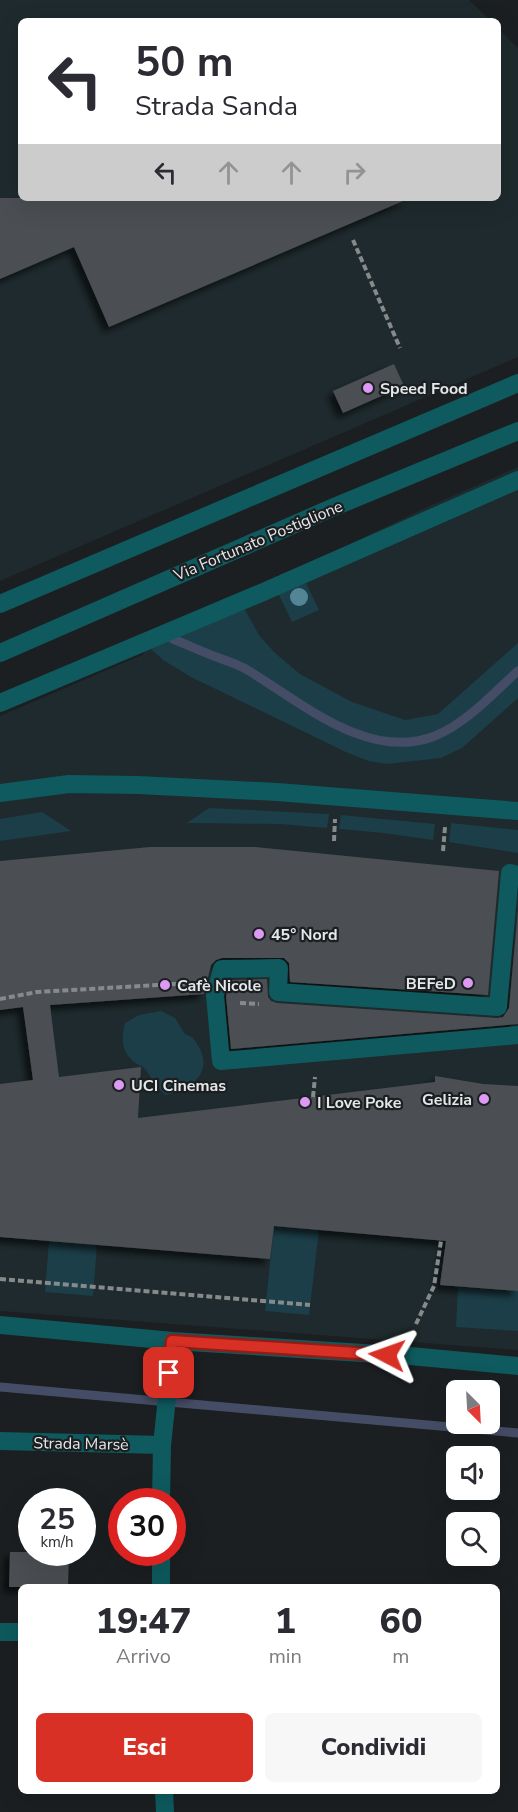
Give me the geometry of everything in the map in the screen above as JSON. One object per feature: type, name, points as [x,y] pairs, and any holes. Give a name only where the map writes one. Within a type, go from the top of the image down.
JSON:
[{"type":"street","points":[[0,604],[518,383]]},
{"type":"street","name":"Via Fortunato Postiglione","points":[[0,653],[334,507],[518,431]]},
{"type":"street","points":[[0,703],[261,593],[518,480]]},
{"type":"street","points":[[0,793],[69,784],[138,785],[277,792],[518,811]]},
{"type":"street","points":[[518,875],[510,873],[498,1007],[278,992],[279,968],[222,969],[215,994],[220,1061],[518,1035]]},
{"type":"street","points":[[0,1324],[172,1341],[410,1356],[518,1366]]},
{"type":"street","points":[[161,1488],[163,1436],[172,1341]]},
{"type":"street","name":"Strada Marsè","points":[[0,1441],[163,1436]]},
{"type":"street","points":[[160,1584],[161,1566]]},
{"type":"street","points":[[0,1632],[18,1632]]},
{"type":"street","points":[[164,1794],[165,1812]]},
{"type":"path","points":[[353,240],[400,348]]},
{"type":"path","points":[[334,841],[336,810]]},
{"type":"path","points":[[443,851],[446,818]]},
{"type":"path","points":[[0,999],[37,992],[219,982]]},
{"type":"path","points":[[416,1324],[434,1286],[441,1240]]},
{"type":"path","points":[[0,1279],[310,1305]]},
{"type":"shaded area","points":[[0,0],[469,0],[488,18],[18,18],[18,201],[501,201],[501,31],[518,48],[518,357],[0,581]]},
{"type":"shaded area","points":[[518,467],[518,1350],[0,1311],[0,716],[144,654],[138,639],[294,571],[423,509]]},
{"type":"shaded area","points":[[305,581],[319,610],[292,622],[278,593]]},
{"type":"shaded area","points":[[244,608],[259,635],[275,653],[300,674],[352,702],[405,720],[438,714],[518,643],[518,698],[462,748],[441,758],[387,764],[369,761],[191,677],[163,660],[151,649]]},
{"type":"shaded area","points":[[209,808],[329,814],[327,828],[281,824],[187,823]]},
{"type":"shaded area","points":[[42,812],[71,831],[0,841],[0,819]]},
{"type":"shaded area","points":[[341,815],[435,824],[433,840],[339,829]]},
{"type":"shaded area","points":[[451,823],[518,830],[518,853],[449,842]]},
{"type":"shaded area","points":[[161,1011],[175,1018],[185,1034],[192,1037],[203,1058],[198,1078],[186,1088],[166,1095],[156,1086],[145,1069],[130,1058],[124,1049],[123,1039],[125,1023],[139,1015]]},
{"type":"shaded area","points":[[274,1226],[319,1230],[309,1315],[265,1311]]},
{"type":"shaded area","points":[[49,1241],[97,1245],[93,1296],[45,1292]]},
{"type":"shaded area","points":[[458,1287],[518,1291],[518,1331],[456,1327]]},
{"type":"building","points":[[0,198],[18,198],[18,201],[403,201],[109,327],[74,247],[0,279]]},
{"type":"building","name":"Speed Food","points":[[394,364],[404,386],[343,413],[333,391]]},
{"type":"building","points":[[150,847],[255,847],[499,871],[488,995],[290,982],[289,963],[284,958],[222,958],[211,965],[204,994],[50,1005],[59,1077],[141,1067],[138,1118],[435,1082],[435,1076],[483,1084],[518,1086],[518,1291],[440,1285],[446,1241],[274,1226],[270,1259],[0,1237],[0,1084],[33,1080],[23,1007],[0,1010],[0,861]]},
{"type":"building","points":[[518,910],[518,1024],[231,1049],[226,996],[231,980],[267,979],[268,997],[277,1003],[503,1017],[509,1008]]},
{"type":"building","points":[[10,1552],[18,1552],[18,1566],[69,1566],[68,1584],[18,1584],[18,1587],[9,1587]]},
{"type":"waterway","points":[[173,639],[246,669],[337,725],[361,735],[386,741],[410,742],[435,736],[447,730],[479,707],[518,671]]},
{"type":"waterway","points":[[0,1387],[518,1433]]},
{"type":"place","name":"Speed Food","points":[[368,388]]},
{"type":"place","name":"45° Nord","points":[[259,934]]},
{"type":"place","name":"BEFeD","points":[[468,983]]},
{"type":"place","name":"Cafè Nicole","points":[[165,985]]},
{"type":"place","name":"UCI Cinemas","points":[[119,1085]]},
{"type":"place","name":"Gelizia","points":[[484,1099]]},
{"type":"place","name":"I Love Poke","points":[[305,1102]]},
{"type":"route","points":[[169,1373],[172,1341],[387,1355]]}]
